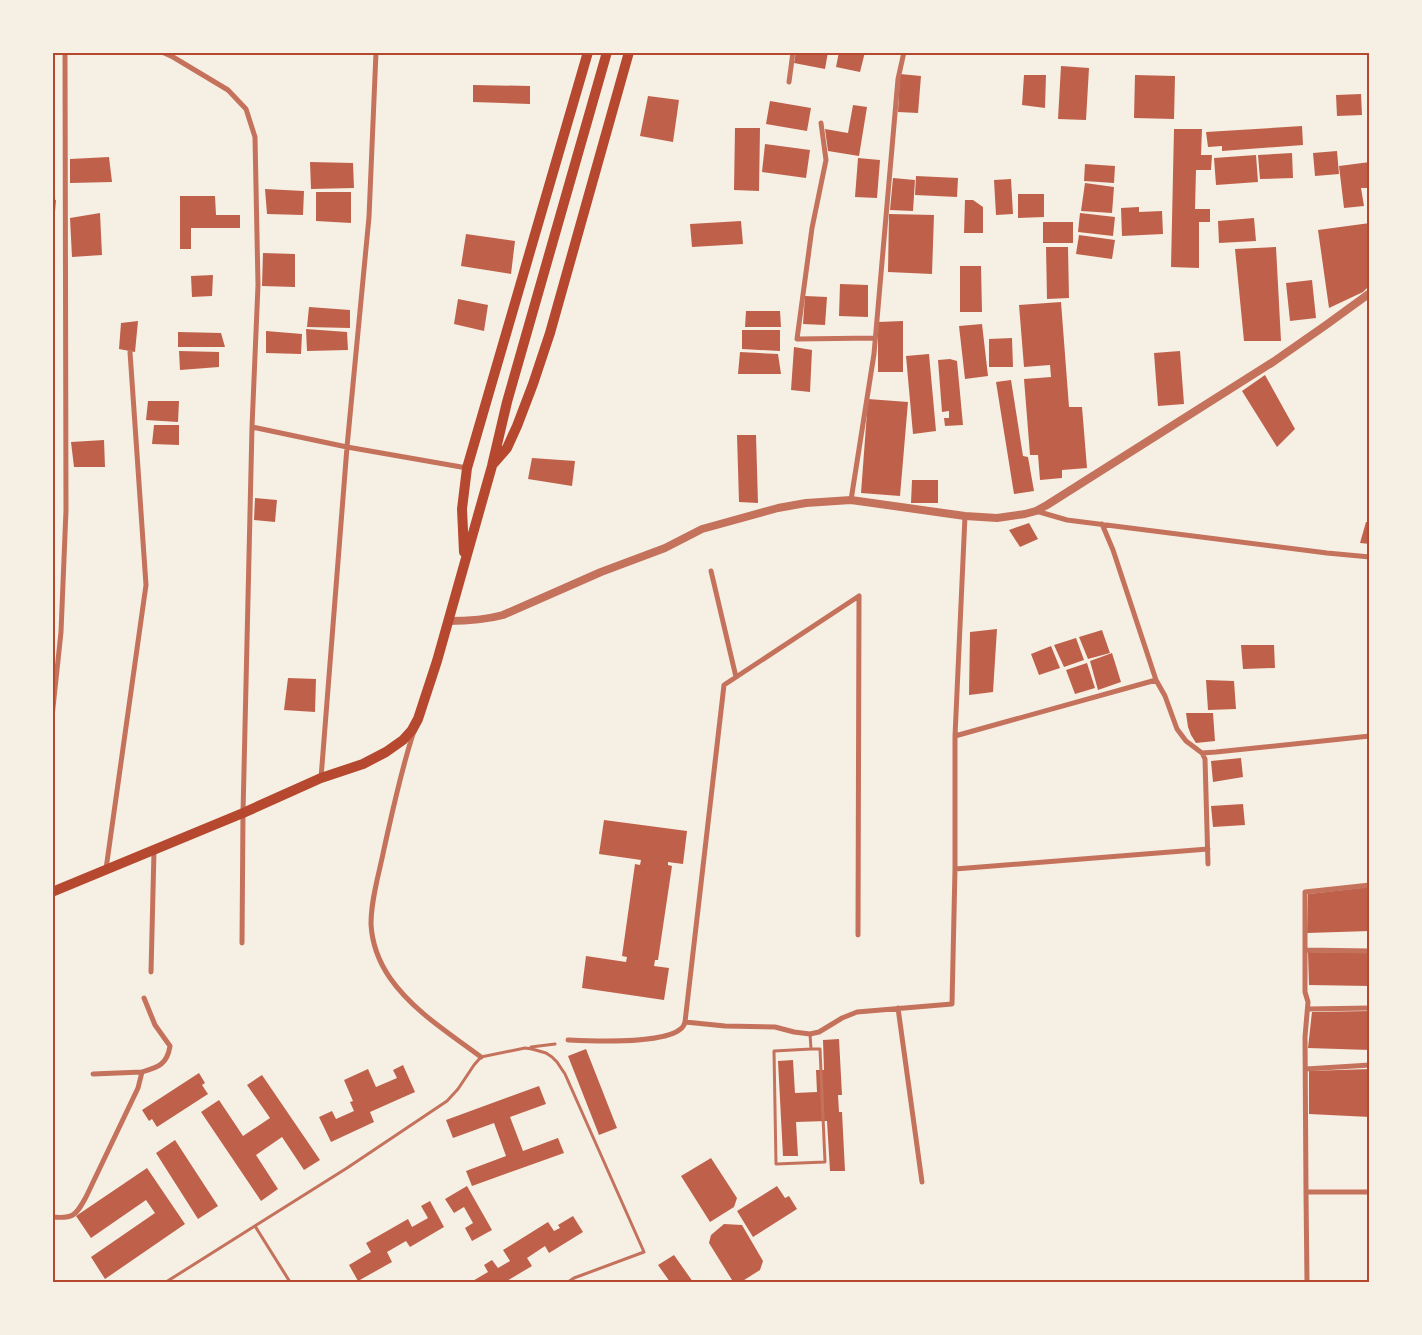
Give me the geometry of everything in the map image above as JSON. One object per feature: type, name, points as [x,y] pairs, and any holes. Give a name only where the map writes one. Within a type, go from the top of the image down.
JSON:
[{"type":"main road","points":[[465,560],[462,509],[467,468],[588,52]]},
{"type":"main road","points":[[52,892],[154,851],[322,778],[363,764],[386,752],[403,740],[418,719],[492,466],[510,393],[607,52]]},
{"type":"main road","points":[[492,466],[507,448],[517,426],[550,333],[629,52]]},
{"type":"street","points":[[52,718],[61,632],[66,510],[65,52]]},
{"type":"street","points":[[162,52],[228,90],[246,109],[255,137],[258,285],[252,427],[243,813],[242,943]]},
{"type":"street","points":[[322,778],[347,447],[369,218],[376,52]]},
{"type":"street","points":[[790,82],[793,52]]},
{"type":"street","points":[[851,500],[876,338],[898,79],[904,52]]},
{"type":"street","points":[[820,123],[826,160],[812,228],[798,339],[876,338]]},
{"type":"street","points":[[448,621],[488,620],[504,615],[601,572],[665,548],[702,529],[778,508],[806,503],[851,500],[965,516],[997,518],[1036,511],[1047,506],[1273,362],[1370,293]]},
{"type":"street","points":[[106,870],[146,585],[130,352]]},
{"type":"street","points":[[252,427],[347,447],[467,468]]},
{"type":"street","points":[[1036,511],[1067,520],[1327,553],[1370,556]]},
{"type":"street","points":[[685,1022],[726,1026],[775,1027],[810,1034],[818,1032],[842,1018],[857,1012],[952,1004],[955,736],[965,516]]},
{"type":"street","points":[[1102,524],[1113,550],[1156,680],[1165,696],[1177,729],[1186,741],[1202,753],[1204,759],[1206,772],[1208,864]]},
{"type":"street","points":[[711,571],[736,677]]},
{"type":"street","points":[[568,1040],[613,1041],[648,1039],[673,1034],[684,1026],[724,685],[859,596],[858,934]]},
{"type":"street","points":[[955,736],[1156,680]]},
{"type":"street","points":[[418,719],[404,764],[375,889],[372,925],[373,941],[388,976],[413,1006],[481,1057]]},
{"type":"street","points":[[1202,753],[1370,736]]},
{"type":"street","points":[[955,869],[1208,849]]},
{"type":"street","points":[[151,972],[154,851]]},
{"type":"street","points":[[1307,1282],[1305,1037],[1308,1002],[1305,992],[1305,892],[1370,885]]},
{"type":"street","points":[[1305,950],[1370,951]]},
{"type":"street","points":[[93,1074],[142,1072],[158,1067],[166,1060],[170,1046],[155,1024],[144,998]]},
{"type":"street","points":[[898,1008],[922,1182]]},
{"type":"street","points":[[1308,1009],[1370,1008]]},
{"type":"street","points":[[1306,1069],[1370,1065]]},
{"type":"street","points":[[52,1217],[68,1217],[78,1212],[134,1096],[142,1072]]},
{"type":"street","points":[[1306,1192],[1370,1192]]},
{"type":"lane","points":[[810,1034],[811,1049]]},
{"type":"lane","points":[[166,1282],[348,1168],[447,1100],[458,1089],[481,1057],[555,1044]]},
{"type":"lane","points":[[525,1048],[539,1051],[552,1057],[564,1074],[644,1252],[574,1278],[568,1282]]},
{"type":"lane","points":[[811,1049],[820,1049],[825,1162],[776,1164],[774,1051],[811,1049]]},
{"type":"lane","points":[[254,1226],[290,1282]]},
{"type":"building","points":[[796,52],[828,52],[825,69],[794,63]]},
{"type":"building","points":[[839,52],[865,52],[860,72],[836,67]]},
{"type":"building","points":[[1061,66],[1089,68],[1086,120],[1058,119]]},
{"type":"building","points":[[900,74],[921,76],[918,113],[898,112]]},
{"type":"building","points":[[1024,75],[1046,75],[1045,108],[1022,105]]},
{"type":"building","points":[[1135,75],[1175,76],[1174,119],[1134,118]]},
{"type":"building","points":[[473,85],[530,86],[530,104],[473,102]]},
{"type":"building","points":[[1361,94],[1362,115],[1337,116],[1336,95]]},
{"type":"building","points":[[648,96],[679,100],[673,142],[640,136]]},
{"type":"building","points":[[770,101],[811,108],[807,131],[766,124]]},
{"type":"building","points":[[853,105],[867,107],[859,156],[828,151],[825,129],[848,133]]},
{"type":"building","points":[[1302,126],[1303,145],[1222,151],[1222,146],[1208,147],[1206,132]]},
{"type":"building","points":[[735,128],[760,128],[759,191],[734,190]]},
{"type":"building","points":[[1174,129],[1202,129],[1201,155],[1212,155],[1211,170],[1196,170],[1195,209],[1210,209],[1210,222],[1199,222],[1199,268],[1171,267]]},
{"type":"building","points":[[765,144],[810,150],[806,178],[762,172]]},
{"type":"building","points":[[1337,151],[1339,174],[1315,176],[1313,153]]},
{"type":"building","points":[[1292,153],[1293,178],[1260,179],[1258,155]]},
{"type":"building","points":[[1256,155],[1258,182],[1216,185],[1214,158]]},
{"type":"building","points":[[109,157],[112,182],[70,183],[70,159]]},
{"type":"building","points":[[858,158],[880,160],[877,198],[855,197]]},
{"type":"building","points":[[310,162],[353,163],[354,188],[311,189]]},
{"type":"building","points":[[1370,162],[1370,188],[1361,188],[1364,206],[1344,208],[1339,166]]},
{"type":"building","points":[[1085,164],[1115,166],[1114,183],[1084,181]]},
{"type":"building","points":[[916,176],[958,178],[957,197],[915,195]]},
{"type":"building","points":[[893,178],[915,180],[913,211],[890,210]]},
{"type":"building","points":[[1011,179],[1013,214],[996,215],[994,180]]},
{"type":"building","points":[[1085,183],[1114,187],[1112,213],[1081,211]]},
{"type":"building","points":[[265,189],[304,191],[303,215],[267,214]]},
{"type":"building","points":[[316,192],[351,192],[351,223],[316,221]]},
{"type":"building","points":[[1018,194],[1044,194],[1044,217],[1018,218]]},
{"type":"building","points":[[180,196],[215,196],[216,215],[240,215],[240,228],[191,228],[191,249],[180,249]]},
{"type":"building","points":[[52,199],[56,200],[54,224],[52,224]]},
{"type":"building","points":[[965,200],[973,200],[983,207],[983,233],[964,233]]},
{"type":"building","points":[[1139,207],[1139,212],[1162,211],[1163,234],[1122,236],[1121,208]]},
{"type":"building","points":[[100,213],[102,255],[72,257],[70,218]]},
{"type":"building","points":[[1080,213],[1115,217],[1113,236],[1078,232]]},
{"type":"building","points":[[889,214],[934,215],[932,274],[888,272]]},
{"type":"building","points":[[1254,218],[1256,241],[1219,243],[1218,221]]},
{"type":"building","points":[[741,221],[743,244],[692,247],[690,224]]},
{"type":"building","points":[[1043,222],[1073,222],[1073,243],[1043,243]]},
{"type":"building","points":[[1370,223],[1370,285],[1363,292],[1329,308],[1318,230]]},
{"type":"building","points":[[466,234],[515,241],[511,274],[461,266]]},
{"type":"building","points":[[1079,235],[1115,240],[1112,259],[1076,254]]},
{"type":"building","points":[[1046,247],[1068,247],[1069,298],[1047,299]]},
{"type":"building","points":[[1276,247],[1281,341],[1244,341],[1235,249]]},
{"type":"building","points":[[263,253],[295,254],[295,287],[262,286]]},
{"type":"building","points":[[960,266],[981,266],[982,312],[960,312]]},
{"type":"building","points":[[213,275],[212,296],[192,297],[191,276]]},
{"type":"building","points":[[1312,280],[1316,318],[1290,321],[1286,283]]},
{"type":"building","points":[[840,284],[868,285],[868,317],[839,316]]},
{"type":"building","points":[[805,296],[827,297],[825,325],[803,324]]},
{"type":"building","points":[[458,299],[488,305],[484,331],[454,324]]},
{"type":"building","points":[[1061,302],[1069,407],[1082,407],[1087,468],[1062,470],[1062,478],[1040,480],[1038,455],[1030,455],[1024,379],[1051,377],[1050,365],[1024,367],[1019,305]]},
{"type":"building","points":[[309,307],[350,310],[350,328],[307,327]]},
{"type":"building","points":[[746,311],[780,311],[781,327],[745,327]]},
{"type":"building","points":[[138,321],[135,352],[119,349],[121,323]]},
{"type":"building","points":[[903,321],[903,372],[878,372],[878,322]]},
{"type":"building","points":[[982,324],[988,376],[965,379],[959,326]]},
{"type":"building","points":[[306,329],[347,332],[348,350],[307,351]]},
{"type":"building","points":[[742,330],[780,330],[780,351],[742,349]]},
{"type":"building","points":[[266,331],[302,334],[301,354],[266,353]]},
{"type":"building","points":[[178,332],[221,333],[225,347],[178,347]]},
{"type":"building","points":[[1012,338],[1013,367],[989,367],[989,339]]},
{"type":"building","points":[[794,347],[812,350],[810,392],[791,390]]},
{"type":"building","points":[[179,351],[219,352],[219,367],[180,370]]},
{"type":"building","points":[[1180,351],[1184,404],[1158,406],[1154,353]]},
{"type":"building","points":[[740,352],[778,354],[781,374],[738,374]]},
{"type":"building","points":[[929,354],[936,431],[913,434],[906,356]]},
{"type":"building","points":[[950,359],[957,361],[963,425],[945,426],[944,418],[949,418],[949,411],[942,412],[938,360]]},
{"type":"building","points":[[1265,375],[1295,429],[1277,447],[1242,391]]},
{"type":"building","points":[[1011,380],[1023,456],[1028,457],[1034,491],[1014,494],[996,382]]},
{"type":"building","points":[[868,399],[908,402],[900,496],[861,493]]},
{"type":"building","points":[[148,401],[179,401],[178,422],[146,420]]},
{"type":"building","points":[[154,425],[179,425],[179,445],[152,444]]},
{"type":"building","points":[[737,435],[756,435],[758,503],[739,502]]},
{"type":"building","points":[[104,440],[105,467],[74,467],[71,442]]},
{"type":"building","points":[[532,458],[575,461],[572,486],[528,479]]},
{"type":"building","points":[[912,480],[938,480],[938,503],[911,503]]},
{"type":"building","points":[[255,498],[277,500],[275,522],[254,520]]},
{"type":"building","points":[[1366,522],[1370,522],[1370,544],[1360,543]]},
{"type":"building","points":[[1029,523],[1038,539],[1020,547],[1009,530]]},
{"type":"building","points":[[997,629],[993,692],[969,695],[970,632]]},
{"type":"building","points":[[1102,630],[1110,653],[1088,659],[1079,637]]},
{"type":"building","points":[[1076,638],[1084,660],[1064,667],[1054,645]]},
{"type":"building","points":[[1241,645],[1274,645],[1275,668],[1243,669]]},
{"type":"building","points":[[1051,646],[1060,668],[1039,675],[1031,654]]},
{"type":"building","points":[[1112,653],[1121,682],[1098,690],[1090,661]]},
{"type":"building","points":[[1087,663],[1095,688],[1075,694],[1066,670]]},
{"type":"building","points":[[288,678],[316,679],[315,712],[284,710]]},
{"type":"building","points":[[1206,680],[1234,681],[1236,709],[1208,710]]},
{"type":"building","points":[[1186,713],[1213,713],[1215,741],[1196,743],[1188,727]]},
{"type":"building","points":[[1241,758],[1243,777],[1213,782],[1211,761]]},
{"type":"building","points":[[1243,804],[1245,825],[1213,827],[1211,806]]},
{"type":"building","points":[[604,820],[687,831],[683,864],[668,862],[668,865],[672,866],[658,960],[655,960],[654,966],[669,968],[664,1000],[582,988],[586,956],[626,962],[627,957],[622,956],[635,864],[640,865],[641,860],[599,854]]},
{"type":"building","points":[[1370,887],[1370,931],[1307,933],[1308,894]]},
{"type":"building","points":[[1308,952],[1370,953],[1370,986],[1309,985]]},
{"type":"building","points":[[1370,1011],[1370,1050],[1308,1048],[1312,1012]]},
{"type":"building","points":[[839,1039],[842,1095],[838,1095],[839,1112],[842,1112],[845,1171],[830,1171],[827,1121],[796,1122],[798,1156],[783,1156],[778,1061],[793,1060],[795,1093],[817,1092],[816,1070],[824,1070],[823,1040]]},
{"type":"building","points":[[586,1049],[617,1128],[599,1135],[568,1056]]},
{"type":"building","points":[[403,1065],[415,1092],[370,1112],[374,1122],[331,1142],[319,1117],[332,1111],[336,1119],[354,1111],[350,1102],[353,1101],[344,1080],[368,1069],[376,1087],[397,1078],[393,1070]]},
{"type":"building","points":[[1370,1069],[1370,1117],[1309,1114],[1309,1071]]},
{"type":"building","points":[[199,1073],[205,1083],[202,1085],[208,1094],[157,1127],[152,1119],[149,1121],[142,1110]]},
{"type":"building","points":[[262,1075],[320,1160],[304,1170],[282,1137],[256,1155],[278,1189],[261,1201],[201,1112],[219,1100],[243,1136],[270,1118],[247,1085]]},
{"type":"building","points":[[539,1086],[546,1104],[510,1117],[523,1151],[558,1138],[564,1153],[472,1186],[466,1171],[506,1156],[494,1123],[453,1138],[446,1120]]},
{"type":"building","points":[[175,1140],[218,1206],[198,1219],[156,1153]]},
{"type":"building","points":[[711,1158],[737,1198],[734,1207],[710,1222],[681,1176]]},
{"type":"building","points":[[147,1168],[185,1224],[105,1279],[91,1257],[155,1213],[146,1200],[91,1238],[76,1216]]},
{"type":"building","points":[[467,1186],[492,1230],[472,1241],[465,1228],[473,1223],[464,1207],[454,1213],[445,1199]]},
{"type":"building","points":[[777,1186],[785,1198],[789,1196],[797,1209],[753,1237],[737,1211]]},
{"type":"building","points":[[430,1201],[444,1227],[410,1247],[406,1241],[387,1252],[392,1262],[358,1281],[349,1265],[371,1252],[366,1243],[408,1219],[412,1227],[428,1218],[421,1206]]},
{"type":"building","points":[[573,1216],[583,1232],[549,1253],[545,1246],[527,1258],[532,1266],[505,1282],[502,1280],[498,1282],[471,1282],[488,1272],[484,1265],[492,1260],[498,1268],[510,1261],[503,1250],[548,1222],[554,1231],[560,1228],[558,1225]]},
{"type":"building","points":[[724,1224],[742,1225],[763,1261],[760,1270],[741,1282],[732,1280],[709,1243],[711,1235]]},
{"type":"building","points":[[674,1255],[693,1282],[670,1282],[658,1265]]}]
